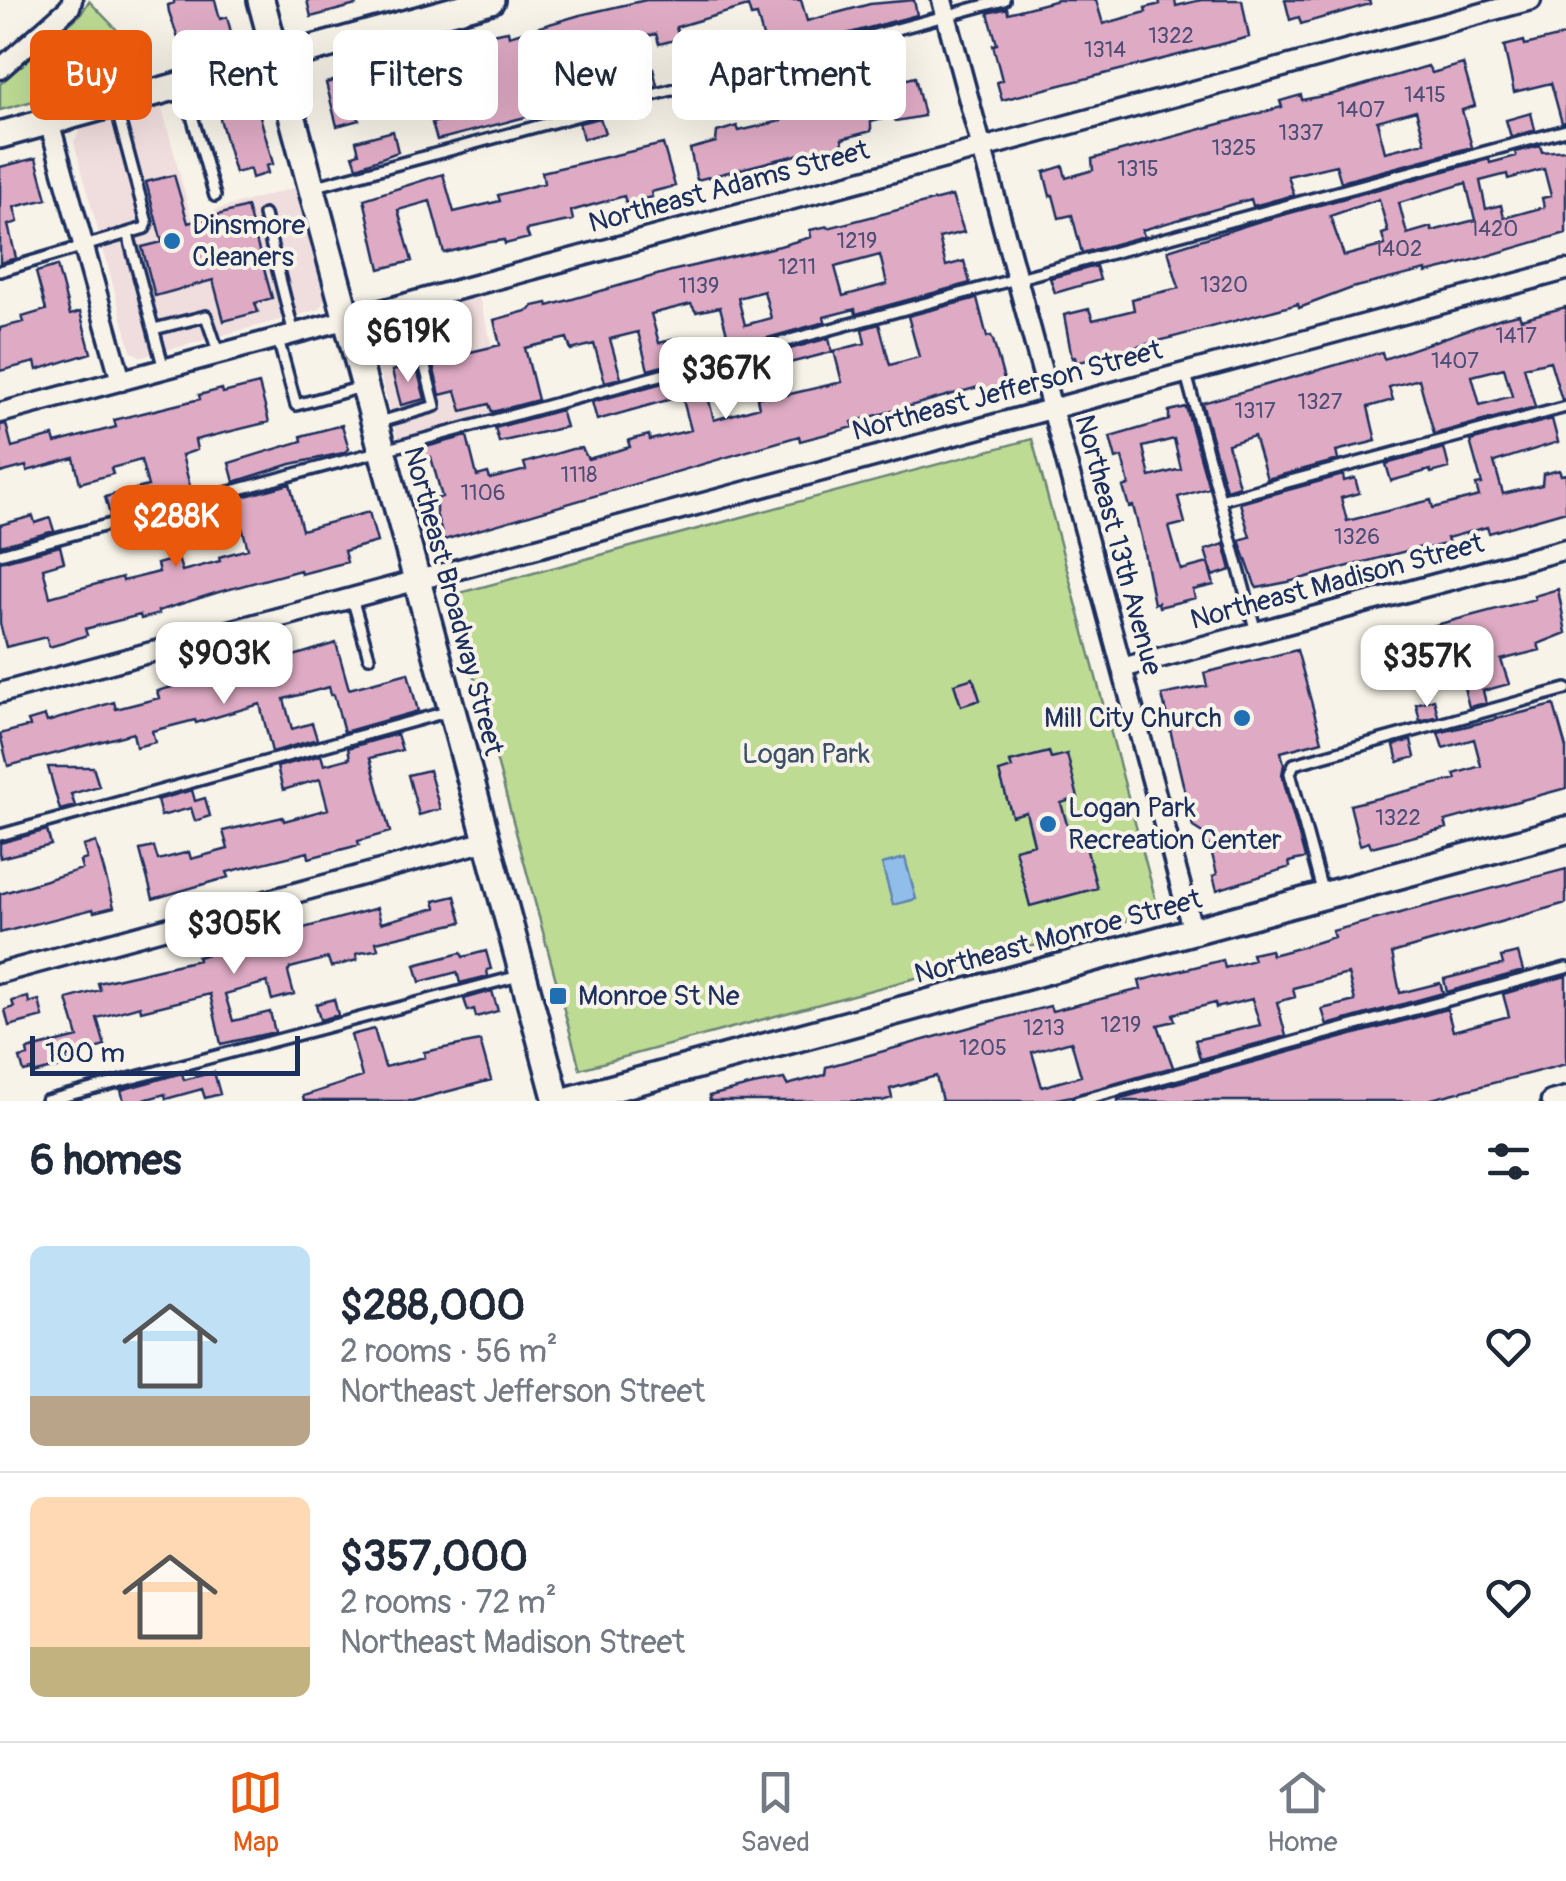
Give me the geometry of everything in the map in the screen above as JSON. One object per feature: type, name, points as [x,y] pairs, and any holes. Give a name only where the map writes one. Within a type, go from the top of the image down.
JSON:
[{"type":"street","points":[[0,68],[70,7],[72,0]]},
{"type":"street","name":"Northeast Broadway Street","points":[[261,0],[269,30]]},
{"type":"street","points":[[313,48],[492,0]]},
{"type":"street","name":"Northeast Adams Street","points":[[0,413],[1531,0]]},
{"type":"street","name":"Northeast 13th Avenue","points":[[945,8],[1193,932]]},
{"type":"street","points":[[0,135],[53,120]]},
{"type":"street","name":"Northeast Broadway Street","points":[[293,120],[557,1101]]},
{"type":"street","points":[[49,121],[121,381]]},
{"type":"street","name":"Northeast Jefferson Street","points":[[0,693],[1566,270]]},
{"type":"street","name":"Northeast Madison Street","points":[[1122,668],[1566,549]]},
{"type":"street","name":"Northeast Monroe Street","points":[[565,1101],[1566,830]]},
{"type":"street","points":[[0,973],[486,842]]},
{"type":"street","points":[[1551,1101],[1566,1097]]},
{"type":"lane","points":[[311,188],[945,8],[1004,0]]},
{"type":"lane","points":[[0,271],[142,230],[147,223],[120,120]]},
{"type":"lane","points":[[193,120],[215,196]]},
{"type":"lane","points":[[0,554],[1566,130]]},
{"type":"lane","points":[[264,215],[296,405],[364,387]]},
{"type":"lane","points":[[128,234],[164,369]]},
{"type":"lane","points":[[374,423],[435,406],[409,304]]},
{"type":"lane","points":[[154,330],[206,316],[218,354]]},
{"type":"lane","points":[[1185,372],[1256,632]]},
{"type":"lane","points":[[1220,500],[1566,407]]},
{"type":"lane","points":[[352,598],[369,657]]},
{"type":"lane","points":[[1324,896],[1290,773],[1294,764],[1566,689]]},
{"type":"lane","points":[[0,835],[452,710]]},
{"type":"lane","points":[[1078,1101],[1566,968]]},
{"type":"lane","points":[[46,1101],[522,975]]},
{"type":"shaded area","points":[[161,104],[191,217],[297,187],[326,296],[320,309],[142,357],[131,351],[74,142],[82,126],[104,120],[152,120],[152,107]]},
{"type":"shaded area","points":[[478,294],[510,413],[399,443],[370,337],[377,321]]},
{"type":"green space","points":[[89,1],[117,30],[62,30]]},
{"type":"green space","points":[[30,58],[30,102],[0,110],[0,84]]},
{"type":"green space","name":"Logan Park","points":[[1032,439],[1159,912],[580,1069],[452,595]]},
{"type":"water","points":[[905,858],[916,899],[893,905],[882,864]]},
{"type":"building","points":[[215,0],[220,19],[227,17],[230,30],[175,30],[168,5]]},
{"type":"building","points":[[307,0],[356,0],[356,5],[311,17]]},
{"type":"building","points":[[646,0],[801,0],[807,21],[870,4],[914,0],[917,15],[861,30],[761,30],[757,15],[751,16],[748,6],[676,27],[672,30],[672,41],[659,44],[652,30],[529,30]]},
{"type":"building","points":[[1058,0],[1096,0],[1103,24],[1146,12],[1145,8],[1160,4],[1159,0],[1175,0],[1176,6],[1201,0],[1242,0],[1249,37],[1002,100],[997,82],[1002,80],[993,45],[997,44],[988,13],[1007,8],[1008,13]]},
{"type":"building","points":[[1285,0],[1369,0],[1370,4],[1301,24],[1299,17],[1290,20]]},
{"type":"building","points":[[508,31],[509,36],[518,33],[518,119],[437,140],[432,123],[498,120],[498,33]]},
{"type":"building","points":[[1566,35],[1566,122],[1562,123],[1551,83],[1514,92],[1504,46]]},
{"type":"building","points":[[1463,64],[1475,106],[1462,110],[1472,147],[1341,182],[1336,165],[1288,176],[1294,195],[1253,206],[1251,199],[1142,230],[1144,236],[1082,253],[1072,215],[1059,218],[1053,195],[1050,196],[1044,172],[1063,166],[1066,178],[1093,170],[1092,159],[1282,107],[1280,101],[1301,95],[1302,100],[1333,94],[1428,66],[1432,73]],"holes":[[[1416,110],[1425,142],[1385,152],[1377,121]]]},
{"type":"building","points":[[915,77],[924,116],[906,119],[906,79]]},
{"type":"building","points":[[333,81],[333,110],[326,83]]},
{"type":"building","points":[[1531,113],[1535,130],[1511,137],[1506,120]]},
{"type":"building","points":[[220,120],[261,120],[273,164],[266,166],[268,173],[252,178],[250,169],[235,173]]},
{"type":"building","points":[[335,120],[359,120],[337,126]]},
{"type":"building","points":[[601,120],[605,133],[583,139],[579,123]]},
{"type":"building","points":[[879,120],[871,122],[871,131],[842,139],[844,152],[824,158],[820,149],[697,180],[690,149],[716,142],[717,132],[781,121]]},
{"type":"building","points":[[393,131],[398,152],[357,167],[353,155],[359,153],[356,141]]},
{"type":"building","points":[[663,144],[675,186],[651,192],[652,197],[626,203],[624,196],[571,211],[573,220],[526,230],[529,238],[505,244],[504,240],[444,253],[430,201],[398,210],[412,261],[380,269],[364,199],[443,174],[454,212],[500,201],[498,195],[544,183],[542,172]]},
{"type":"building","points":[[1540,146],[1542,152],[1566,150],[1566,233],[1446,268],[1352,288],[1299,308],[1298,304],[1076,363],[1072,358],[1064,315],[1089,309],[1093,320],[1134,310],[1132,299],[1179,288],[1168,250],[1489,159],[1490,163],[1516,156],[1515,152]],"holes":[[[1544,169],[1551,196],[1542,198],[1544,207],[1504,218],[1501,205],[1486,209],[1480,181],[1507,174],[1508,179]],[[1466,183],[1475,220],[1407,234],[1399,203]],[[1379,199],[1388,232],[1382,234],[1385,245],[1344,256],[1330,216]]]},
{"type":"building","points":[[36,158],[47,199],[14,207],[18,222],[8,225],[16,258],[0,263],[0,167]]},
{"type":"building","points":[[174,175],[188,223],[247,207],[272,298],[255,303],[258,312],[224,321],[213,280],[155,296],[142,247],[162,242],[146,182]]},
{"type":"building","points":[[952,196],[964,232],[939,238],[946,266],[964,261],[970,283],[856,314],[855,309],[824,317],[825,322],[713,353],[709,338],[727,334],[720,307],[696,312],[691,304],[651,314],[659,343],[679,338],[685,360],[648,370],[638,332],[610,339],[621,378],[605,382],[594,344],[571,350],[567,338],[525,348],[538,400],[492,412],[489,404],[462,411],[456,391],[440,395],[432,361],[500,345],[494,320],[533,306],[548,306],[671,271],[780,246],[811,237],[810,230]],"holes":[[[880,255],[887,284],[843,296],[835,267]],[[764,291],[771,318],[745,325],[738,298]]]},
{"type":"building","points":[[57,266],[70,315],[80,312],[91,353],[37,370],[35,362],[0,371],[0,328],[24,322],[22,317],[46,310],[36,272]]},
{"type":"building","points":[[1096,266],[1100,280],[1055,293],[1050,278]]},
{"type":"building","points":[[977,298],[1006,387],[984,392],[982,386],[852,422],[854,427],[800,441],[799,436],[444,540],[436,513],[436,499],[442,497],[431,457],[425,458],[422,448],[467,436],[477,476],[488,473],[490,479],[526,470],[524,463],[572,449],[582,448],[588,459],[630,447],[628,441],[633,439],[649,435],[650,440],[691,430],[682,396],[597,420],[592,402],[752,359],[757,376],[706,389],[714,420],[759,407],[757,398],[775,392],[777,397],[842,382],[834,351],[865,343],[862,329],[879,324],[890,365],[919,357],[908,316]]},
{"type":"building","points":[[1566,307],[1566,399],[1562,400],[1550,361],[1524,367],[1535,407],[1434,434],[1419,379],[1389,387],[1393,400],[1368,407],[1376,441],[1336,451],[1338,460],[1267,479],[1254,436],[1228,444],[1239,486],[1226,490],[1202,403],[1382,352],[1384,359],[1501,318],[1519,314],[1521,319]],"holes":[[[1504,368],[1512,396],[1480,405],[1472,376]]]},
{"type":"building","points":[[829,338],[832,352],[782,365],[779,352]]},
{"type":"building","points":[[416,365],[425,399],[401,405],[392,371]]},
{"type":"building","points":[[259,384],[269,422],[195,440],[197,450],[182,455],[192,494],[110,515],[105,497],[148,486],[141,460],[111,468],[113,474],[80,483],[74,458],[27,471],[26,466],[0,473],[0,425],[6,424],[12,447],[53,436],[55,443],[116,427],[114,420],[200,399],[199,395]]},
{"type":"building","points":[[1186,407],[1209,488],[1178,497],[1185,523],[1169,527],[1181,570],[1208,563],[1214,585],[1193,590],[1195,598],[1159,607],[1158,602],[1154,604],[1133,506],[1129,507],[1123,487],[1129,485],[1122,457],[1116,459],[1110,437],[1169,420],[1169,411]],"holes":[[[1174,439],[1181,469],[1150,477],[1143,447]]]},
{"type":"building","points":[[561,410],[566,427],[499,442],[495,428]]},
{"type":"building","points":[[1552,419],[1558,442],[1494,462],[1503,494],[1542,485],[1543,474],[1559,470],[1561,475],[1566,474],[1566,511],[1489,533],[1487,527],[1447,538],[1449,543],[1288,582],[1257,588],[1255,585],[1239,540],[1250,537],[1240,503],[1343,475],[1344,481],[1355,478],[1359,493],[1341,498],[1347,521],[1431,500],[1433,508],[1479,496],[1476,485],[1482,484],[1470,441]]},
{"type":"building","points":[[342,425],[349,449],[343,453],[234,482],[229,463]]},
{"type":"building","points":[[1444,448],[1449,468],[1391,481],[1386,464]]},
{"type":"building","points":[[290,484],[302,530],[369,512],[377,542],[344,551],[347,562],[219,592],[141,619],[140,615],[85,629],[87,635],[49,647],[46,637],[6,647],[0,623],[0,562],[60,546],[64,562],[43,568],[50,597],[122,577],[123,581],[159,572],[157,564],[178,558],[182,571],[220,561],[219,557],[248,549],[238,512],[169,527],[170,531],[153,536],[150,522]]},
{"type":"building","points":[[33,516],[35,523],[50,518],[54,531],[0,546],[0,525]]},
{"type":"building","points":[[1224,544],[1231,570],[1213,576],[1205,550]]},
{"type":"building","points":[[1558,589],[1566,633],[1538,644],[1540,650],[1501,660],[1509,684],[1483,691],[1486,703],[1469,707],[1458,664],[1407,676],[1408,682],[1386,688],[1375,641],[1535,599],[1534,596]]},
{"type":"building","points":[[336,643],[349,689],[408,673],[418,711],[344,732],[329,687],[284,699],[292,729],[312,723],[317,739],[272,752],[260,704],[152,731],[155,742],[136,747],[133,733],[8,766],[0,734],[30,726],[28,721],[45,716],[47,722],[114,702],[116,709],[159,698],[157,691],[208,677],[209,681],[250,670],[249,665],[273,658],[274,662]]},
{"type":"building","points":[[1297,650],[1322,741],[1281,752],[1282,775],[1305,858],[1289,862],[1290,867],[1217,890],[1210,846],[1204,834],[1193,827],[1162,695],[1207,686],[1204,673]]},
{"type":"building","points":[[973,678],[980,700],[961,706],[954,684]]},
{"type":"building","points":[[1434,699],[1438,716],[1420,721],[1416,704]]},
{"type":"building","points":[[1554,705],[1566,748],[1566,788],[1445,821],[1447,828],[1371,847],[1369,842],[1360,845],[1350,805],[1456,779],[1454,774],[1481,766],[1474,739],[1443,748],[1438,733]]},
{"type":"building","points":[[397,734],[402,750],[370,758],[390,832],[309,858],[308,852],[227,872],[229,877],[153,899],[140,850],[154,847],[158,860],[189,852],[191,859],[228,849],[223,831],[328,809],[320,779],[283,790],[277,767],[321,755],[324,765],[350,758],[348,748]]},
{"type":"building","points":[[1411,740],[1415,757],[1398,762],[1394,745]]},
{"type":"building","name":"Logan Park Recreation Center","points":[[1049,752],[1051,758],[1067,754],[1078,798],[1061,803],[1070,835],[1082,832],[1097,888],[1030,906],[1015,849],[1034,844],[1026,812],[1012,816],[999,772],[1012,768],[1010,762]]},
{"type":"building","points":[[48,767],[93,767],[99,786],[71,794],[75,806],[60,810]]},
{"type":"building","points":[[429,770],[440,809],[419,815],[408,775]]},
{"type":"building","points":[[192,790],[195,801],[205,798],[210,816],[195,821],[191,808],[161,816],[157,800]]},
{"type":"building","points":[[47,830],[51,845],[0,858],[0,843]]},
{"type":"building","points":[[96,842],[114,907],[0,933],[0,894],[82,869],[80,861],[87,859],[83,846]]},
{"type":"building","points":[[1566,869],[1566,903],[1392,953],[1400,993],[1440,983],[1443,993],[1327,1025],[1322,1009],[1355,1001],[1348,974],[1293,988],[1295,997],[1277,1002],[1286,1036],[1200,1059],[1195,1040],[1260,1025],[1252,999],[1173,1014],[1175,1021],[1158,1025],[1173,1067],[1072,1096],[1046,1101],[942,1101],[936,1076],[890,1089],[892,1098],[882,1101],[710,1101],[709,1096],[753,1085],[784,1079],[787,1085],[825,1075],[826,1067],[1050,1006],[1052,1011],[1141,989],[1139,981],[1162,975],[1223,960],[1225,968],[1254,960],[1252,954],[1270,950],[1272,955],[1302,947],[1334,937],[1332,931]],"holes":[[[1071,1041],[1081,1076],[1042,1087],[1032,1052]]]},
{"type":"building","points":[[455,896],[462,922],[376,942],[378,949],[356,954],[357,960],[331,967],[328,958],[290,968],[294,994],[272,1000],[267,982],[225,994],[233,1021],[270,1012],[275,1032],[221,1044],[210,994],[97,1018],[105,1046],[66,1057],[68,1065],[33,1074],[32,1070],[24,1072],[20,1058],[28,1056],[27,1050],[78,1037],[67,999],[100,990],[98,983],[198,960],[197,957],[377,908],[381,923],[436,908],[434,901]]},
{"type":"building","points":[[486,951],[491,969],[487,970],[488,976],[460,983],[457,972],[420,982],[415,965]]},
{"type":"building","points":[[1518,953],[1523,971],[1447,992],[1444,979],[1503,964],[1501,957]]},
{"type":"building","points":[[1566,976],[1566,1064],[1424,1101],[1118,1101],[1447,1009],[1453,1031],[1509,1016],[1503,994]]},
{"type":"building","points":[[492,991],[498,1011],[476,1017],[474,1009],[468,1011],[464,999]]},
{"type":"building","points":[[28,997],[29,1003],[39,1000],[43,1017],[9,1026],[5,1010],[14,1007],[12,1001]]},
{"type":"building","points":[[334,999],[338,1015],[320,1020],[316,1004]]},
{"type":"building","points":[[374,1029],[385,1067],[425,1057],[424,1052],[480,1041],[491,1080],[412,1101],[304,1101],[303,1096],[362,1077],[351,1035]]},
{"type":"building","points":[[214,1072],[220,1094],[205,1098],[202,1089],[166,1099],[165,1094],[124,1101],[121,1090],[182,1073],[184,1080]]},
{"type":"place","name":"Dinsmore Cleaners","points":[[172,241]]},
{"type":"place","name":"Mill City Church","points":[[1242,718]]},
{"type":"place","name":"Logan Park Recreation Center","points":[[1048,824]]},
{"type":"place","name":"Monroe St Ne","points":[[558,996]]}]
